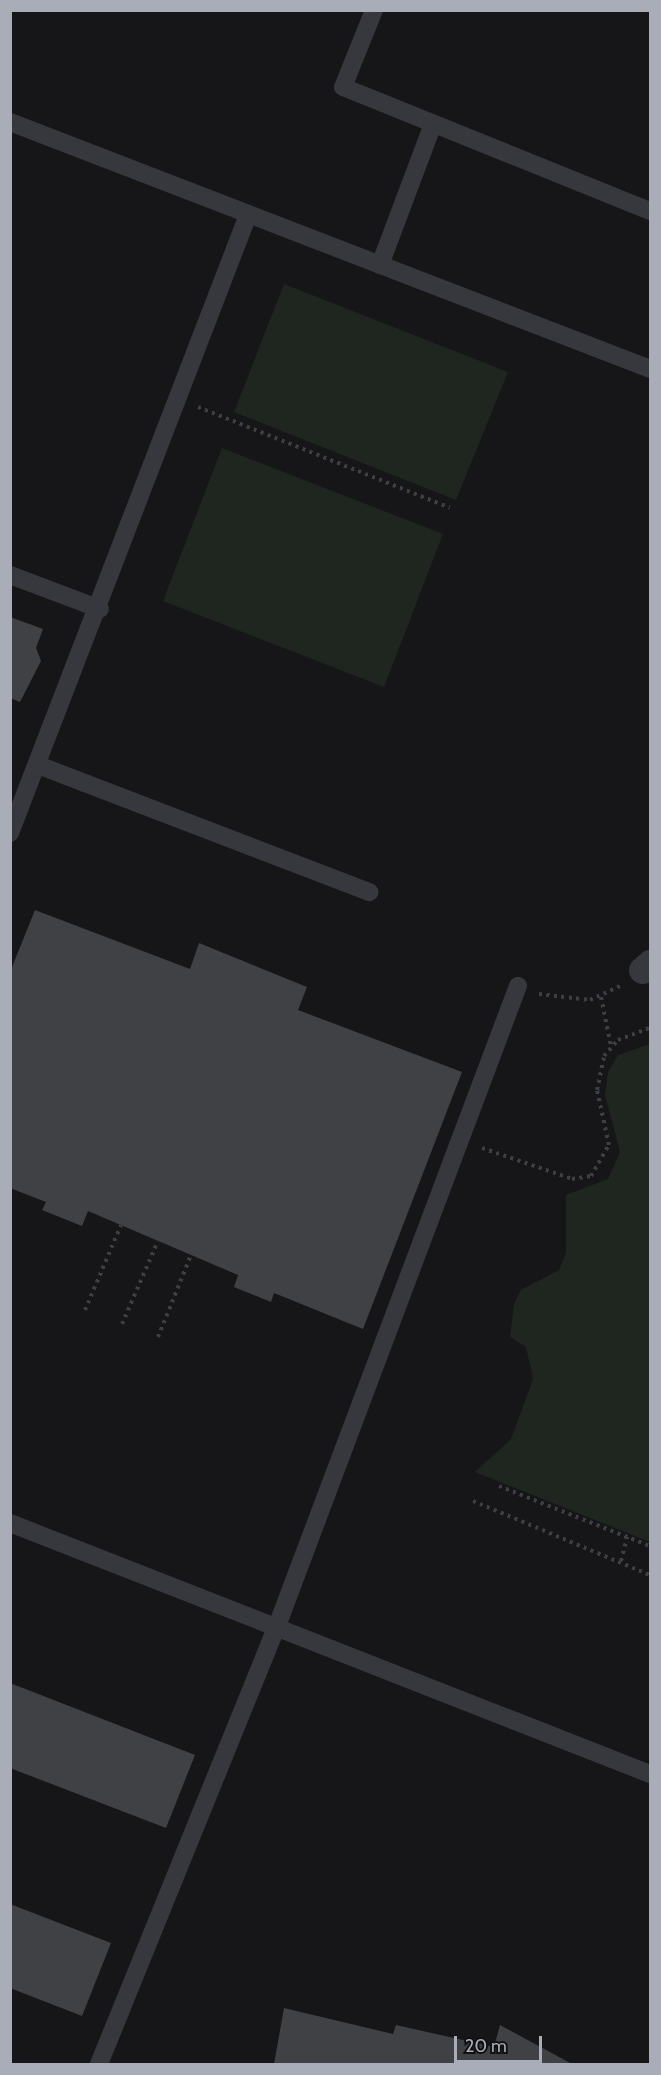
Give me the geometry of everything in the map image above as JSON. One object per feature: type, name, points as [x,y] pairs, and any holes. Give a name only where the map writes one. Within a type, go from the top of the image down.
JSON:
[{"type":"lane","points":[[374,10],[343,87],[651,211]]},
{"type":"lane","points":[[10,122],[651,369]]},
{"type":"lane","points":[[380,265],[433,124]]},
{"type":"lane","points":[[10,833],[100,609],[248,215]]},
{"type":"lane","points":[[10,575],[100,609]]},
{"type":"lane","points":[[38,765],[369,892]]},
{"type":"lane","points":[[99,2064],[277,1626],[518,986]]},
{"type":"lane","points":[[10,1523],[651,1774]]},
{"type":"path","points":[[178,399],[450,508]]},
{"type":"path","points":[[518,986],[563,1000],[601,997],[646,967]]},
{"type":"path","points":[[601,997],[611,1046]]},
{"type":"path","points":[[461,1141],[572,1179],[591,1176],[609,1145],[597,1090],[599,1069],[611,1046],[651,1028]]},
{"type":"path","points":[[86,1310],[121,1225]]},
{"type":"path","points":[[122,1324],[158,1241]]},
{"type":"path","points":[[158,1337],[191,1255]]},
{"type":"path","points":[[499,1486],[651,1546]]},
{"type":"path","points":[[473,1501],[651,1575]]},
{"type":"path","points":[[621,1561],[627,1537]]},
{"type":"shaded area","points":[[284,284],[508,372],[456,500],[234,412]]},
{"type":"shaded area","points":[[222,448],[443,534],[384,687],[163,601]]},
{"type":"shaded area","points":[[650,1044],[650,1542],[475,1472],[511,1439],[533,1379],[526,1347],[510,1337],[514,1304],[521,1290],[559,1270],[566,1253],[566,1195],[608,1179],[620,1152],[605,1095],[608,1072],[618,1055]]},
{"type":"building","points":[[10,617],[43,629],[36,648],[41,661],[20,702],[10,698]]},
{"type":"building","points":[[35,910],[190,969],[199,943],[307,987],[298,1010],[462,1072],[363,1329],[274,1293],[271,1302],[234,1287],[238,1275],[88,1211],[82,1226],[42,1210],[46,1202],[10,1188],[10,972]]},
{"type":"building","points":[[10,1683],[195,1755],[166,1828],[10,1768]]},
{"type":"building","points":[[10,1904],[111,1943],[82,2016],[10,1988]]},
{"type":"building","points":[[284,2008],[393,2034],[396,2025],[494,2047],[500,2025],[572,2064],[274,2064]]}]
